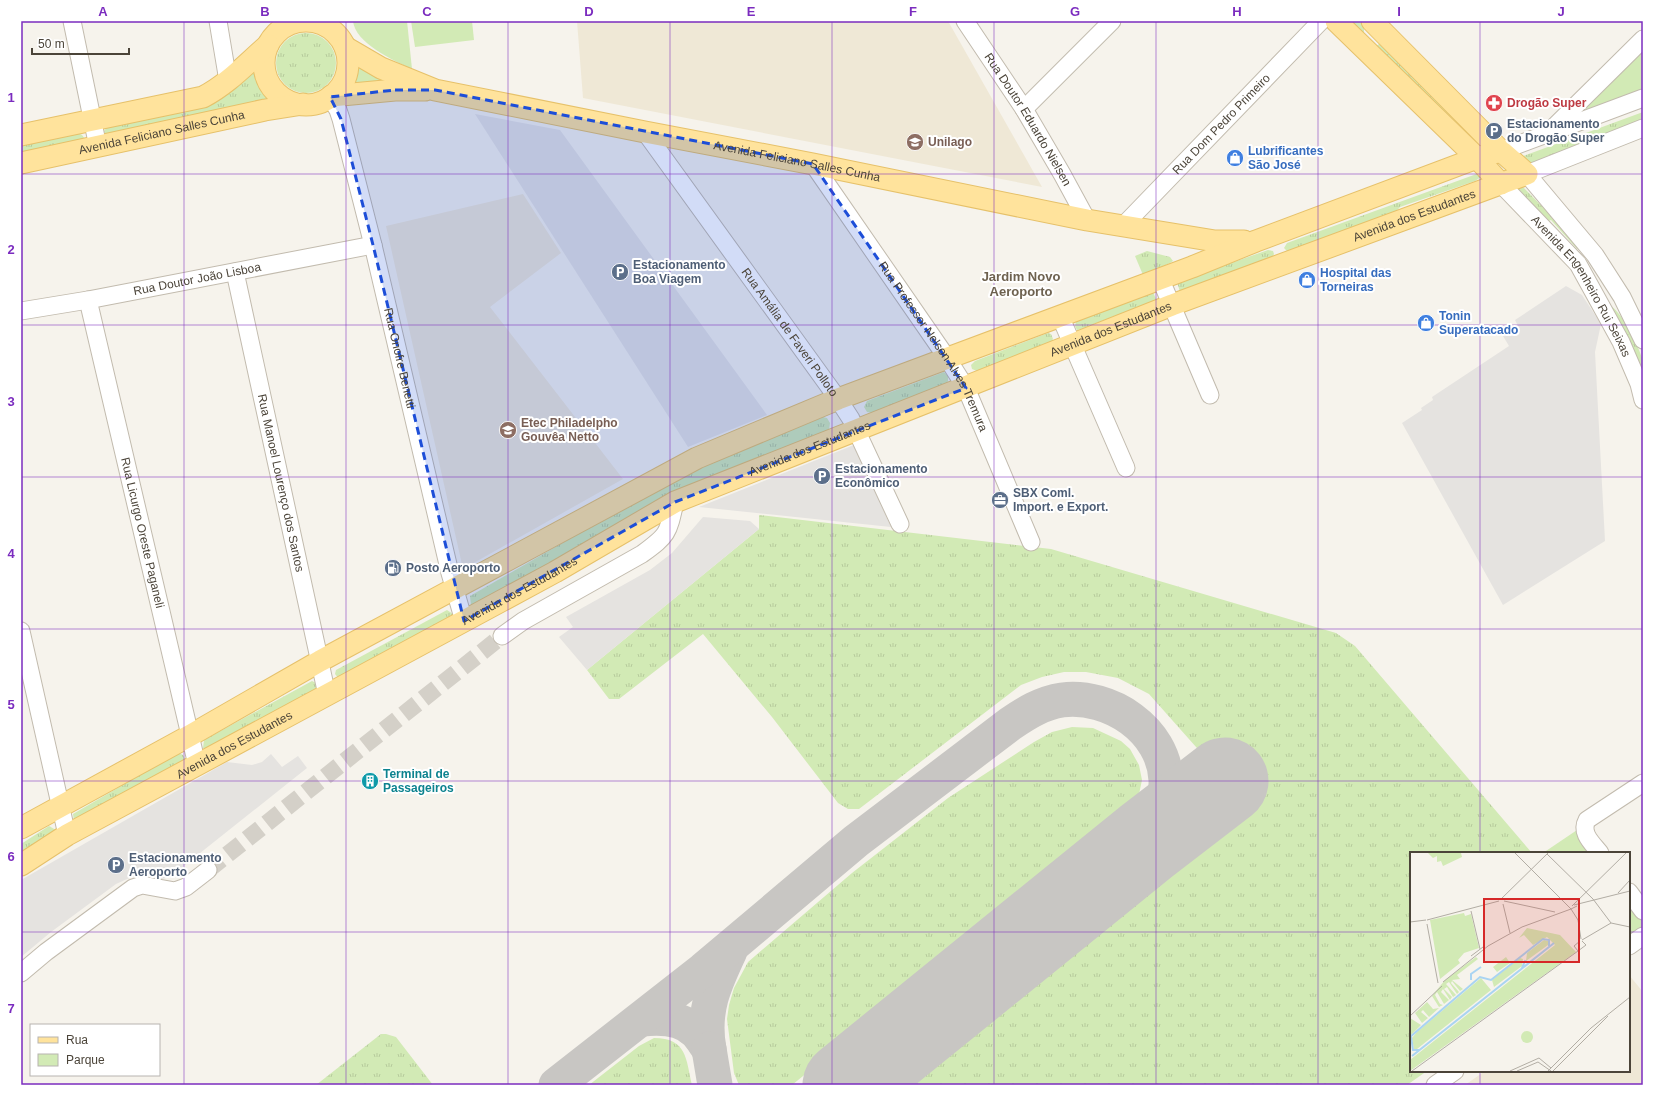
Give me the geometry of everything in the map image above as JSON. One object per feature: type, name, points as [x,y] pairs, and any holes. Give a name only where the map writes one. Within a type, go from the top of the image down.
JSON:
[{"type":"main road","points":[[21,135],[203,97],[215,91],[228,81],[268,45],[276,34],[290,23],[300,21],[314,22],[327,26],[341,34],[348,60],[347,74],[341,87],[331,97],[320,102],[303,104],[291,102],[279,95],[270,84],[265,72],[265,58],[268,45]]},
{"type":"main road","points":[[1336,21],[1477,158],[1501,184]]},
{"type":"main road","points":[[1381,24],[1501,151],[1527,174]]},
{"type":"main road","name":"Avenida Feliciano Salles Cunha","points":[[341,34],[381,68],[435,90],[813,164],[1122,227],[1215,241],[1264,238]]},
{"type":"main road","name":"Avenida Feliciano Salles Cunha","points":[[331,97],[395,90],[435,90]]},
{"type":"main road","name":"Avenida Feliciano Salles Cunha","points":[[21,163],[265,110],[303,104]]},
{"type":"main road","points":[[21,828],[191,735],[320,661],[697,458],[838,399],[1192,267],[1264,238],[1477,158],[1501,151]]},
{"type":"main road","name":"Avenida dos Estudantes","points":[[21,865],[67,835],[555,572],[674,502],[856,429],[966,388],[1172,305],[1527,174]]},
{"type":"main road","name":"Avenida Feliciano Salles Cunha","points":[[1158,233],[1177,240],[1183,244],[1191,255],[1192,267]]},
{"type":"main road","points":[[1264,238],[1284,264]]},
{"type":"street","points":[[72,21],[98,147]]},
{"type":"street","points":[[218,21],[228,81]]},
{"type":"street","name":"Rua Doutor Eduardo Nielsen","points":[[966,21],[1024,109],[1087,220]]},
{"type":"street","points":[[1024,109],[1112,21]]},
{"type":"street","name":"Rua Dom Pedro Primeiro","points":[[1122,227],[1321,21]]},
{"type":"street","points":[[1550,132],[1643,39]]},
{"type":"street","name":"Rua Onofre Benetti","points":[[331,97],[341,119],[373,245],[454,589],[464,621]]},
{"type":"street","points":[[1501,151],[1643,98]]},
{"type":"street","name":"Avenida dos Estudantes","points":[[1527,174],[1643,128]]},
{"type":"street","name":"Rua Amália de Faveri Polloto","points":[[644,132],[838,399],[856,429],[900,524]]},
{"type":"street","name":"Rua Professor Nelson Alves Tremura","points":[[813,164],[947,358],[966,388],[1031,542]]},
{"type":"street","name":"Avenida Engenheiro Rui Seixas","points":[[1527,174],[1595,255],[1622,297],[1643,340]]},
{"type":"street","name":"Avenida Engenheiro Rui Seixas","points":[[1501,184],[1578,264],[1595,292],[1621,342],[1639,384],[1643,400]]},
{"type":"street","name":"Rua Doutor João Lisboa","points":[[21,311],[88,300],[373,245]]},
{"type":"street","name":"Rua Manoel Lourenço dos Santos","points":[[235,272],[327,695]]},
{"type":"street","points":[[1160,278],[1210,395]]},
{"type":"street","points":[[1595,292],[1602,290],[1612,292],[1622,297]]},
{"type":"street","name":"Rua Licurgo Oreste Paganeli","points":[[88,300],[197,765]]},
{"type":"street","points":[[1060,316],[1126,468]]},
{"type":"street","points":[[502,636],[523,621],[642,554],[656,544],[667,533],[674,502]]},
{"type":"street","points":[[21,631],[67,835]]},
{"type":"street","points":[[1599,852],[1587,835],[1584,825],[1592,816],[1643,783]]},
{"type":"street","points":[[21,973],[46,952],[133,888],[142,885],[176,891],[186,887],[208,870]]},
{"type":"street","points":[[1630,893],[1643,911]]},
{"type":"street","points":[[1630,945],[1643,936]]},
{"type":"street","points":[[1435,1085],[1454,1072]]},
{"type":"highlighted area","points":[[395,90],[435,90],[813,164],[966,388],[675,502],[464,621],[341,119],[330,97]]},
{"type":"shaded area","name":"Unilago","points":[[577,21],[948,21],[1042,187],[583,98]]},
{"type":"shaded area","name":"Estacionamento Boa Viagem","points":[[475,114],[560,130],[767,415],[688,447]]},
{"type":"shaded area","name":"Etec Philadelpho Gouvêa Netto","points":[[523,194],[561,253],[490,307],[623,479],[463,569],[386,226]]},
{"type":"shaded area","points":[[1566,286],[1582,295],[1601,324],[1595,352],[1605,541],[1503,605],[1402,423],[1422,410],[1421,408],[1433,400],[1432,397],[1509,346],[1503,336],[1518,326],[1515,320]]},
{"type":"shaded area","name":"Estacionamento Econômico","points":[[854,445],[891,527],[699,507]]},
{"type":"shaded area","points":[[703,517],[750,521],[759,529],[587,670],[559,637],[573,627],[566,617],[650,570],[672,553]]},
{"type":"shaded area","name":"Estacionamento Aeroporto","points":[[271,754],[282,767],[298,756],[307,768],[170,877],[162,879],[136,875],[116,884],[51,932],[21,957],[21,880],[227,762],[252,765],[262,762]]},
{"type":"shaded area","points":[[1630,976],[1643,992],[1643,1085],[1465,1085],[1484,1072],[1630,1072]]},
{"type":"green space","points":[[353,21],[407,21],[412,69],[386,56],[368,44],[355,29]]},
{"type":"green space","points":[[411,21],[472,21],[474,40],[415,47]]},
{"type":"green space","points":[[1346,21],[1359,21],[1364,27],[1364,32],[1362,34]]},
{"type":"green space","points":[[306,33],[323,38],[331,46],[336,63],[331,80],[323,88],[306,93],[289,88],[281,80],[276,63],[281,46],[289,38]]},
{"type":"green space","points":[[1379,44],[1383,44],[1474,137],[1473,141],[1375,47]]},
{"type":"green space","points":[[1643,46],[1643,92],[1570,119]]},
{"type":"green space","points":[[356,60],[370,73],[382,81],[385,86],[351,84]]},
{"type":"green space","points":[[258,68],[267,90],[275,99],[105,136],[104,131],[109,125],[209,104],[216,101],[235,89]]},
{"type":"green space","points":[[1643,112],[1643,122],[1529,164],[1518,158]]},
{"type":"green space","points":[[78,133],[85,139],[21,158],[21,145]]},
{"type":"green space","points":[[1482,172],[1484,175],[1475,181],[1400,207],[1392,216],[1289,253],[1284,248],[1287,243]]},
{"type":"green space","points":[[1515,184],[1520,184],[1580,247],[1577,249],[1551,220],[1546,222],[1515,194]]},
{"type":"green space","points":[[1268,250],[1273,251],[1274,254],[1272,258],[1180,292],[1177,282]]},
{"type":"green space","points":[[1147,251],[1170,257],[1173,261],[1143,275],[1135,256]]},
{"type":"green space","points":[[1153,292],[1156,299],[1153,301],[1081,329],[1077,330],[1075,326],[1076,322]]},
{"type":"green space","points":[[1611,306],[1616,310],[1634,338],[1643,360],[1643,374]]},
{"type":"green space","points":[[1048,333],[1051,334],[1053,339],[1051,343],[977,371],[972,369],[971,365],[975,361]]},
{"type":"green space","points":[[944,372],[948,376],[946,385],[873,413],[867,412],[864,407],[867,401]]},
{"type":"green space","points":[[823,417],[827,418],[830,423],[829,430],[471,606],[470,596],[606,518],[717,459]]},
{"type":"green space","points":[[759,515],[1051,549],[1336,633],[1355,646],[1531,852],[1410,852],[1410,1072],[1426,1072],[1407,1085],[901,1085],[1244,808],[1245,798],[1218,765],[1212,765],[1149,694],[1118,678],[1086,672],[1064,672],[1042,677],[1021,685],[859,809],[848,809],[838,803],[772,717],[703,634],[619,699],[609,699],[587,670],[759,529]]},
{"type":"green space","points":[[447,610],[453,614],[454,621],[339,679],[335,674],[336,670]]},
{"type":"green space","points":[[312,681],[316,683],[319,688],[209,750],[203,748],[204,740]]},
{"type":"green space","points":[[1072,727],[1093,728],[1121,741],[1130,749],[1139,765],[1142,780],[1138,799],[1123,819],[985,928],[792,1085],[739,1085],[734,1073],[727,1019],[734,988],[748,962],[852,873],[948,798],[1034,742],[1052,732]]},
{"type":"green space","points":[[178,753],[183,755],[186,761],[74,821],[73,814]]},
{"type":"green space","points":[[49,826],[56,830],[21,856],[21,844]]},
{"type":"green space","points":[[1583,826],[1598,852],[1544,852]]},
{"type":"green space","points":[[1630,895],[1643,912],[1643,935],[1630,943]]},
{"type":"green space","points":[[381,1034],[396,1037],[433,1085],[316,1085]]},
{"type":"green space","points":[[654,1038],[665,1039],[679,1046],[686,1059],[692,1085],[589,1085],[639,1046]]},
{"type":"taxiway","points":[[556,1085],[703,970],[856,841],[1010,724],[1028,712],[1041,706],[1062,700],[1080,700],[1098,703],[1115,709],[1131,719],[1145,731],[1156,746],[1163,762],[1166,780],[1163,804],[1158,820],[1147,841]]},
{"type":"taxiway","points":[[642,1019],[656,1018],[678,1021],[685,1024],[691,1027],[700,1036],[709,1049],[707,1035],[708,1010],[714,987],[730,951]]},
{"type":"taxiway","points":[[709,1049],[715,1085]]},
{"type":"runway","points":[[846,1085],[1147,841],[1225,781]]},
{"type":"tunnel","points":[[208,870],[502,636]]},
{"type":"place","name":"Drogão Super","points":[[1494,103]]},
{"type":"place","name":"Estacionamento do Drogão Super","points":[[1494,131]]},
{"type":"place","name":"Unilago","points":[[915,142]]},
{"type":"place","name":"Lubrificantes São José","points":[[1235,158]]},
{"type":"place","name":"Estacionamento Boa Viagem","points":[[620,272]]},
{"type":"place","name":"Hospital das Torneiras","points":[[1307,280]]},
{"type":"place","name":"Tonin Superatacado","points":[[1426,323]]},
{"type":"place","name":"Etec Philadelpho Gouvêa Netto","points":[[508,430]]},
{"type":"place","name":"Estacionamento Econômico","points":[[822,476]]},
{"type":"place","name":"SBX Coml. Import. e Export.","points":[[1000,500]]},
{"type":"place","name":"Posto Aeroporto","points":[[393,568]]},
{"type":"place","name":"Terminal de Passageiros","points":[[370,781]]},
{"type":"place","name":"Estacionamento Aeroporto","points":[[116,865]]},
{"type":"district","name":"Jardim Novo Aeroporto","points":[[1021,284]]}]
